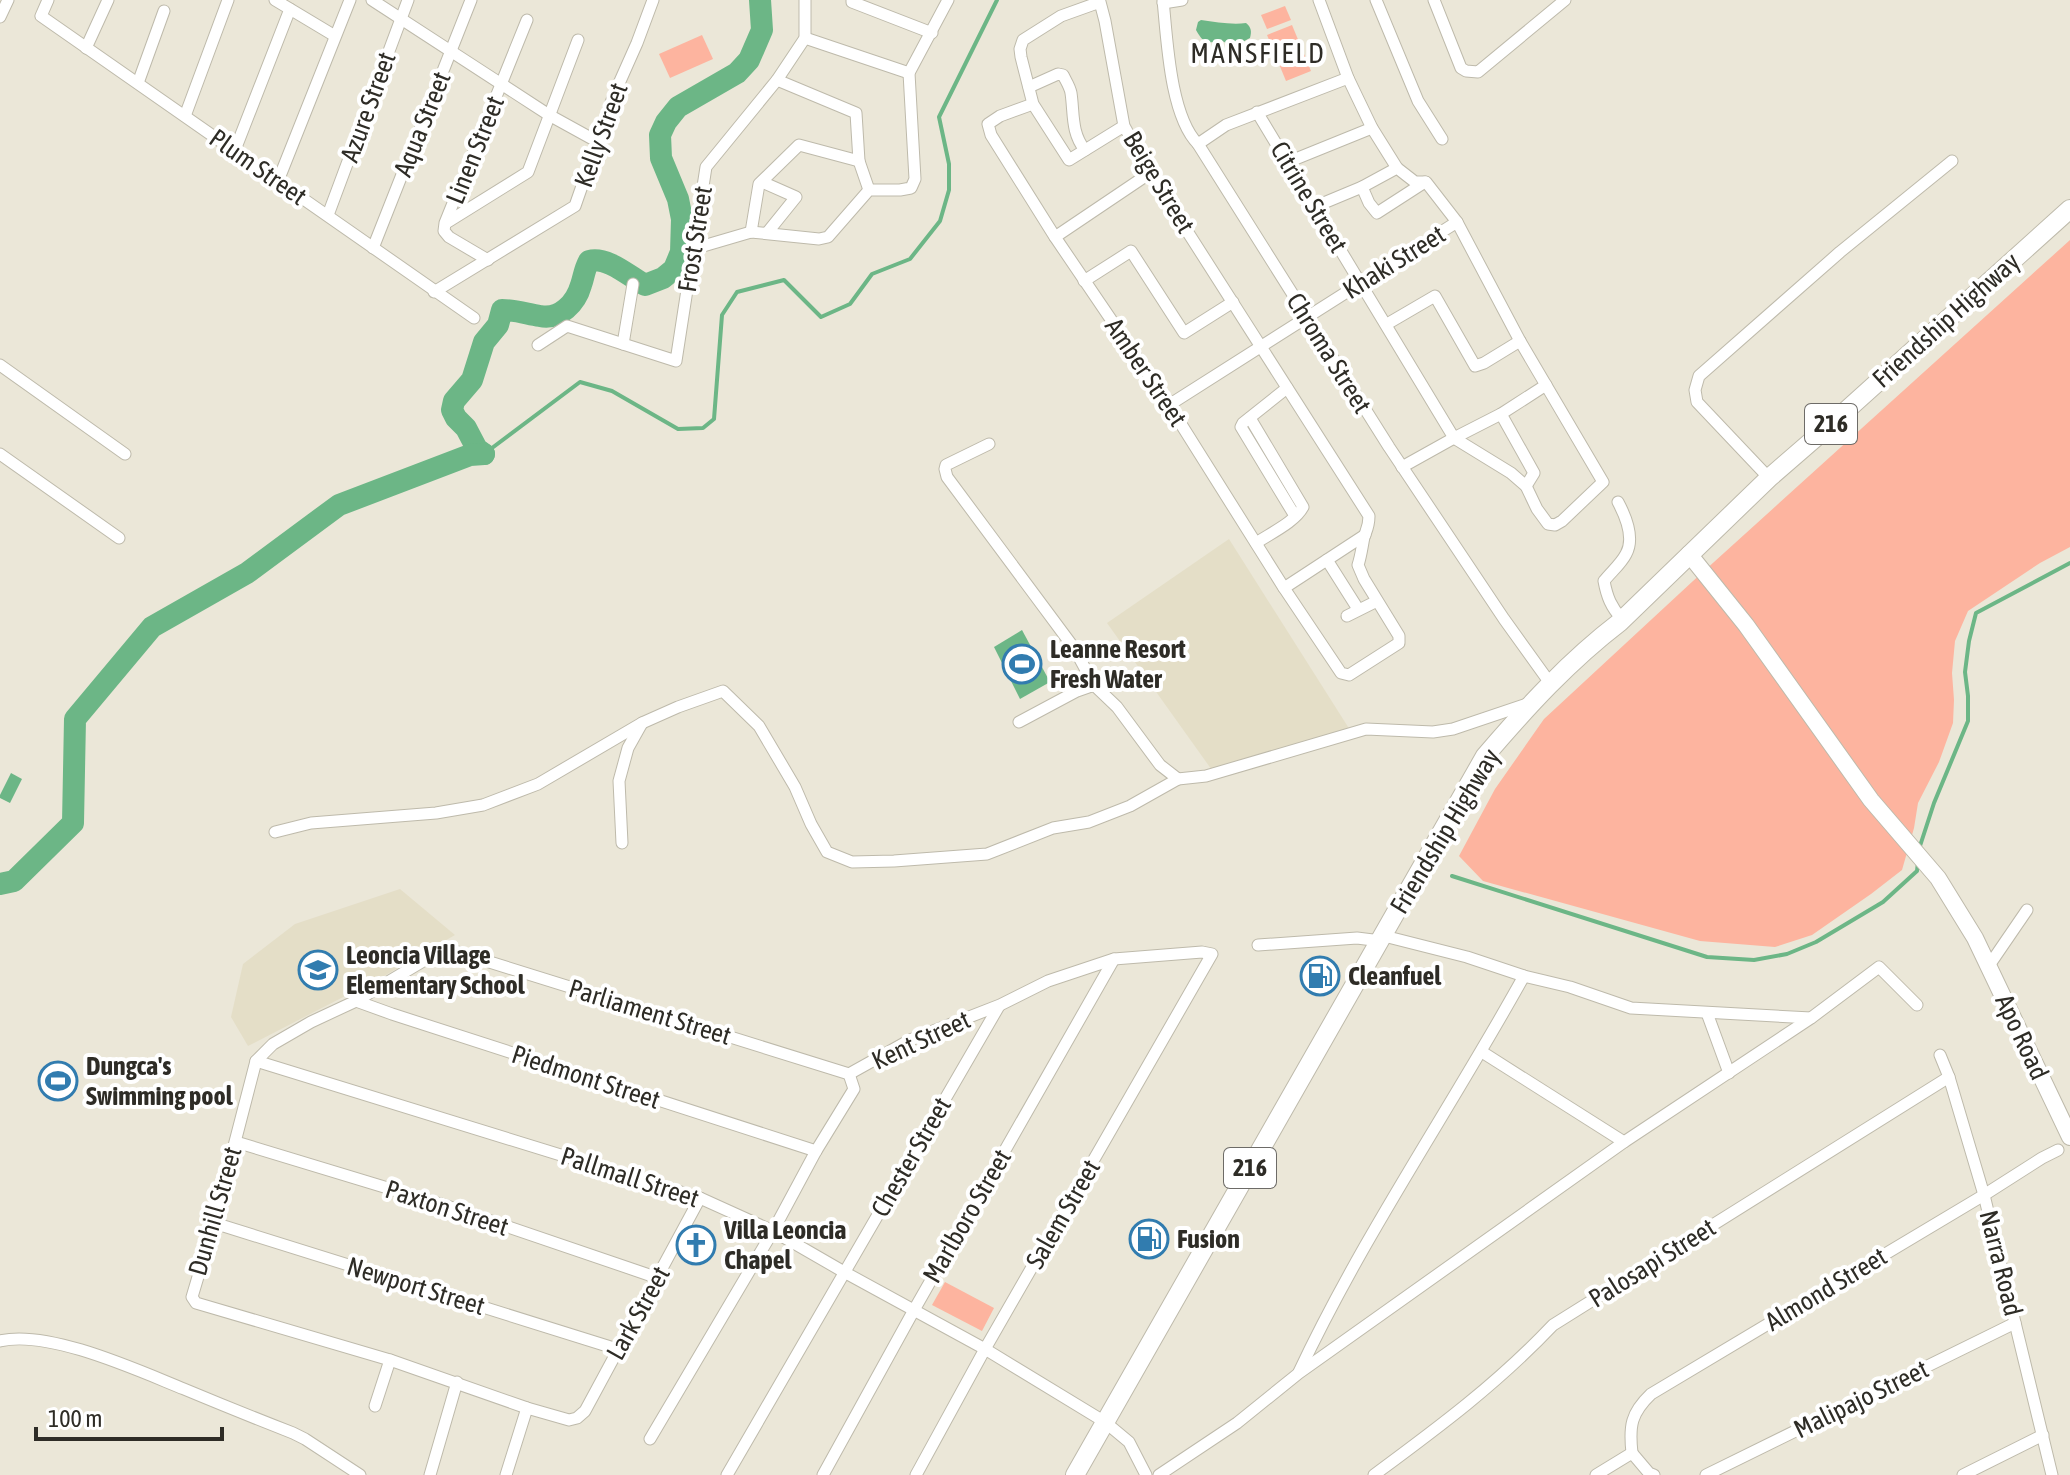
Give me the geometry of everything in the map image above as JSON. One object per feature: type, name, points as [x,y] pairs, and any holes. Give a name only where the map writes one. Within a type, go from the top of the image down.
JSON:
[{"type":"main road","name":"Friendship Highway","points":[[1075,1475],[1485,756],[1550,683],[1622,619],[1769,478],[2070,209]]},
{"type":"street","points":[[0,17],[8,0]]},
{"type":"street","name":"Plum Street","points":[[48,0],[41,16],[474,318]]},
{"type":"street","points":[[86,48],[108,0]]},
{"type":"street","points":[[185,116],[228,0]]},
{"type":"street","points":[[275,0],[335,36]]},
{"type":"street","points":[[278,181],[350,0]]},
{"type":"street","points":[[372,0],[549,115],[598,142]]},
{"type":"street","name":"Azure Street","points":[[328,215],[408,0]]},
{"type":"street","name":"Aqua Street","points":[[373,248],[471,0]]},
{"type":"street","name":"Kelly Street","points":[[434,292],[575,206],[613,97],[653,0]]},
{"type":"street","points":[[805,0],[805,38],[909,73]]},
{"type":"street","points":[[852,0],[932,33]]},
{"type":"street","points":[[693,249],[751,232],[819,239],[828,237],[869,190],[911,188],[915,179],[909,73],[948,0]]},
{"type":"street","points":[[1163,1],[1182,0]]},
{"type":"street","points":[[1319,0],[1348,78],[1372,128],[1397,168],[1415,182],[1426,182]]},
{"type":"street","points":[[1376,0],[1418,101],[1442,139]]},
{"type":"street","points":[[1434,0],[1461,68],[1471,72],[1478,72],[1565,0]]},
{"type":"street","name":"Chroma Street","points":[[1163,1],[1177,100],[1184,125],[1402,467],[1550,683]]},
{"type":"street","name":"Beige Street","points":[[1029,87],[1021,57],[1023,40],[1061,16],[1100,2],[1124,126],[1150,173],[1259,346]]},
{"type":"street","points":[[235,150],[290,9]]},
{"type":"street","points":[[138,83],[164,11]]},
{"type":"street","name":"Linen Street","points":[[488,260],[449,237],[444,231],[445,223],[527,20]]},
{"type":"street","name":"Frost Street","points":[[538,345],[567,326],[676,361],[706,167],[777,80],[805,38]]},
{"type":"street","points":[[445,223],[528,172],[578,40]]},
{"type":"street","points":[[1085,150],[1076,134],[1071,90],[1063,75],[1058,74],[1029,87],[1033,104],[1069,160],[1124,126]]},
{"type":"street","points":[[1198,144],[1226,125],[1348,78]]},
{"type":"street","points":[[777,80],[856,113],[859,161],[869,190]]},
{"type":"street","name":"Amber Street","points":[[1033,104],[1000,116],[988,124],[998,147],[1341,673],[1349,675],[1399,643],[1399,636],[1377,601]]},
{"type":"street","name":"Citrine Street","points":[[1257,112],[1454,438]]},
{"type":"street","points":[[1288,162],[1372,128]]},
{"type":"street","points":[[751,232],[759,184],[799,145],[859,161]]},
{"type":"street","points":[[1769,478],[1697,402],[1695,390],[1699,376],[1840,252],[1952,161]]},
{"type":"street","points":[[1314,207],[1397,168]]},
{"type":"street","points":[[1055,237],[1150,173]]},
{"type":"street","points":[[762,182],[796,197],[767,233]]},
{"type":"street","points":[[1362,187],[1377,213],[1426,182]]},
{"type":"street","points":[[1426,182],[1457,222],[1520,341],[1603,482],[1562,521],[1555,525],[1548,524],[1526,486],[1511,473],[1454,438]]},
{"type":"street","name":"Khaki Street","points":[[1169,405],[1457,222]]},
{"type":"street","points":[[1084,281],[1131,251],[1184,333],[1233,302]]},
{"type":"street","points":[[623,344],[633,284]]},
{"type":"street","points":[[1387,324],[1435,296],[1475,366],[1520,341]]},
{"type":"street","points":[[1259,346],[1369,516],[1369,527],[1358,565],[1377,601],[1352,612],[1327,560]]},
{"type":"street","points":[[0,365],[125,454]]},
{"type":"street","points":[[1402,467],[1501,414],[1546,385]]},
{"type":"street","points":[[1256,543],[1295,516],[1241,427],[1287,388]]},
{"type":"street","points":[[1501,414],[1534,473],[1526,486]]},
{"type":"street","points":[[989,444],[946,465],[947,477],[1074,648],[1094,685],[1117,707],[1160,765],[1178,779]]},
{"type":"street","points":[[0,454],[119,538]]},
{"type":"street","points":[[1618,502],[1627,521],[1627,553],[1604,581],[1613,609],[1622,619]]},
{"type":"street","points":[[1284,588],[1365,535]]},
{"type":"street","name":"Apo Road","points":[[1689,554],[1746,625],[1871,800],[1938,878],[1975,938],[2070,1137]]},
{"type":"street","points":[[1019,722],[1094,685]]},
{"type":"street","points":[[275,832],[311,823],[436,813],[483,805],[538,784],[642,723],[723,691],[759,726],[795,787],[827,852],[852,862],[987,854],[1053,828],[1089,822],[1130,806],[1178,779],[1206,776],[1366,729],[1433,732],[1453,729],[1530,703]]},
{"type":"street","points":[[622,843],[619,781],[628,748],[642,723]]},
{"type":"street","points":[[1988,967],[2027,910]]},
{"type":"street","points":[[1258,945],[1382,938],[1467,957],[1631,1008],[1811,1018]]},
{"type":"street","name":"Parliament Street","points":[[356,1001],[435,954],[451,950],[849,1074]]},
{"type":"street","name":"Kent Street","points":[[650,1439],[854,1089],[849,1074],[910,1040],[1000,1005],[1048,981],[1114,959],[1202,952],[1212,954]]},
{"type":"street","name":"Salem Street","points":[[916,1475],[1212,954]]},
{"type":"street","name":"Marlboro Street","points":[[823,1475],[1114,959]]},
{"type":"street","points":[[1159,1475],[1237,1423],[1299,1373],[1624,1142],[1811,1018],[1879,967],[1917,1005]]},
{"type":"street","points":[[1299,1373],[1315,1338],[1387,1209],[1524,976]]},
{"type":"street","points":[[256,1061],[273,1044],[356,1001]]},
{"type":"street","name":"Piedmont Street","points":[[356,1001],[816,1151]]},
{"type":"street","name":"Chester Street","points":[[727,1475],[1000,1005]]},
{"type":"street","points":[[1707,1013],[1729,1073]]},
{"type":"street","points":[[1482,1052],[1624,1142]]},
{"type":"street","name":"Narra Road","points":[[1940,1055],[1984,1195],[2052,1475]]},
{"type":"street","name":"Pallmall Street","points":[[256,1061],[700,1198],[773,1231],[985,1349],[1105,1422],[1129,1442],[1146,1475]]},
{"type":"street","name":"Dunhill Street","points":[[256,1061],[214,1223],[192,1292],[193,1301],[390,1360]]},
{"type":"street","name":"Palosapi Street","points":[[1374,1475],[1478,1397],[1553,1325],[1949,1077]]},
{"type":"street","name":"Paxton Street","points":[[236,1142],[447,1206],[658,1278]]},
{"type":"street","name":"Almond Street","points":[[1632,1453],[1633,1416],[1651,1394],[2058,1150]]},
{"type":"street","name":"Lark Street","points":[[527,1408],[569,1420],[585,1411],[700,1198]]},
{"type":"street","name":"Newport Street","points":[[214,1223],[617,1349]]},
{"type":"street","name":"Malipajo Street","points":[[1706,1475],[2015,1323]]},
{"type":"street","points":[[1315,1338],[1328,1352]]},
{"type":"street","points":[[0,1341],[30,1339],[109,1359],[293,1433],[360,1475]]},
{"type":"street","points":[[375,1406],[390,1360],[527,1408],[506,1475]]},
{"type":"street","points":[[430,1475],[457,1382]]},
{"type":"street","points":[[1963,1475],[2043,1435]]},
{"type":"street","points":[[1596,1475],[1632,1453],[1654,1475]]},
{"type":"shaded area","points":[[1285,6],[1291,20],[1267,29],[1261,15]]},
{"type":"shaded area","points":[[1201,20],[1246,23],[1251,29],[1250,38],[1236,44],[1221,40],[1206,42],[1196,30]]},
{"type":"shaded area","points":[[1292,25],[1311,71],[1286,81],[1267,35]]},
{"type":"shaded area","points":[[702,35],[713,59],[670,78],[659,54]]},
{"type":"shaded area","points":[[2070,240],[2070,547],[1968,611],[1955,641],[1953,723],[1939,762],[1918,803],[1902,870],[1812,935],[1775,947],[1700,941],[1483,881],[1459,856],[1495,789],[1544,719]]},
{"type":"shaded area","points":[[1229,539],[1350,730],[1214,773],[1107,623]]},
{"type":"shaded area","name":"Leanne Resort Fresh Water","points":[[1022,630],[1050,682],[1020,699],[994,647]]},
{"type":"shaded area","points":[[11,773],[22,779],[10,803],[0,795]]},
{"type":"shaded area","name":"Leoncia Village Elementary School","points":[[400,889],[455,935],[384,976],[248,1046],[231,1017],[243,964],[295,924]]},
{"type":"shaded area","name":"Dungca's Swimming pool","points":[[71,1070],[74,1088],[45,1093],[42,1075]]},
{"type":"shaded area","points":[[945,1282],[994,1308],[982,1331],[932,1305]]},
{"type":"waterway","points":[[484,454],[477,449],[452,410],[454,401],[472,380],[484,342],[498,325],[502,310],[547,317],[560,313],[579,292],[589,261],[603,261],[645,285],[663,278],[674,269],[681,252],[682,219],[678,199],[661,158],[660,135],[678,107],[737,73],[749,60],[762,30],[760,0]]},
{"type":"waterway","points":[[484,454],[580,382],[612,391],[678,429],[703,428],[714,419],[722,315],[737,292],[784,280],[821,317],[850,304],[872,274],[910,259],[940,221],[949,190],[949,164],[939,117],[997,0]]},
{"type":"waterway","points":[[0,884],[14,881],[73,823],[75,719],[152,627],[247,573],[339,505],[470,455],[484,454]]},
{"type":"waterway","points":[[1919,849],[1934,803],[1968,721],[1965,672],[1976,613],[2070,563]]},
{"type":"waterway","points":[[1452,876],[1707,957],[1754,960],[1787,954],[1816,942],[1883,902],[1917,871],[1918,862]]},
{"type":"place","name":"Leanne Resort Fresh Water","points":[[1022,664]]},
{"type":"place","name":"Leoncia Village Elementary School","points":[[318,970]]},
{"type":"place","name":"Cleanfuel","points":[[1320,976]]},
{"type":"place","name":"Dungca's Swimming pool","points":[[58,1081]]},
{"type":"place","name":"Fusion","points":[[1149,1239]]},
{"type":"place","name":"Villa Leoncia Chapel","points":[[696,1245]]},
{"type":"district","name":"MANSFIELD","points":[[1258,53]]}]
